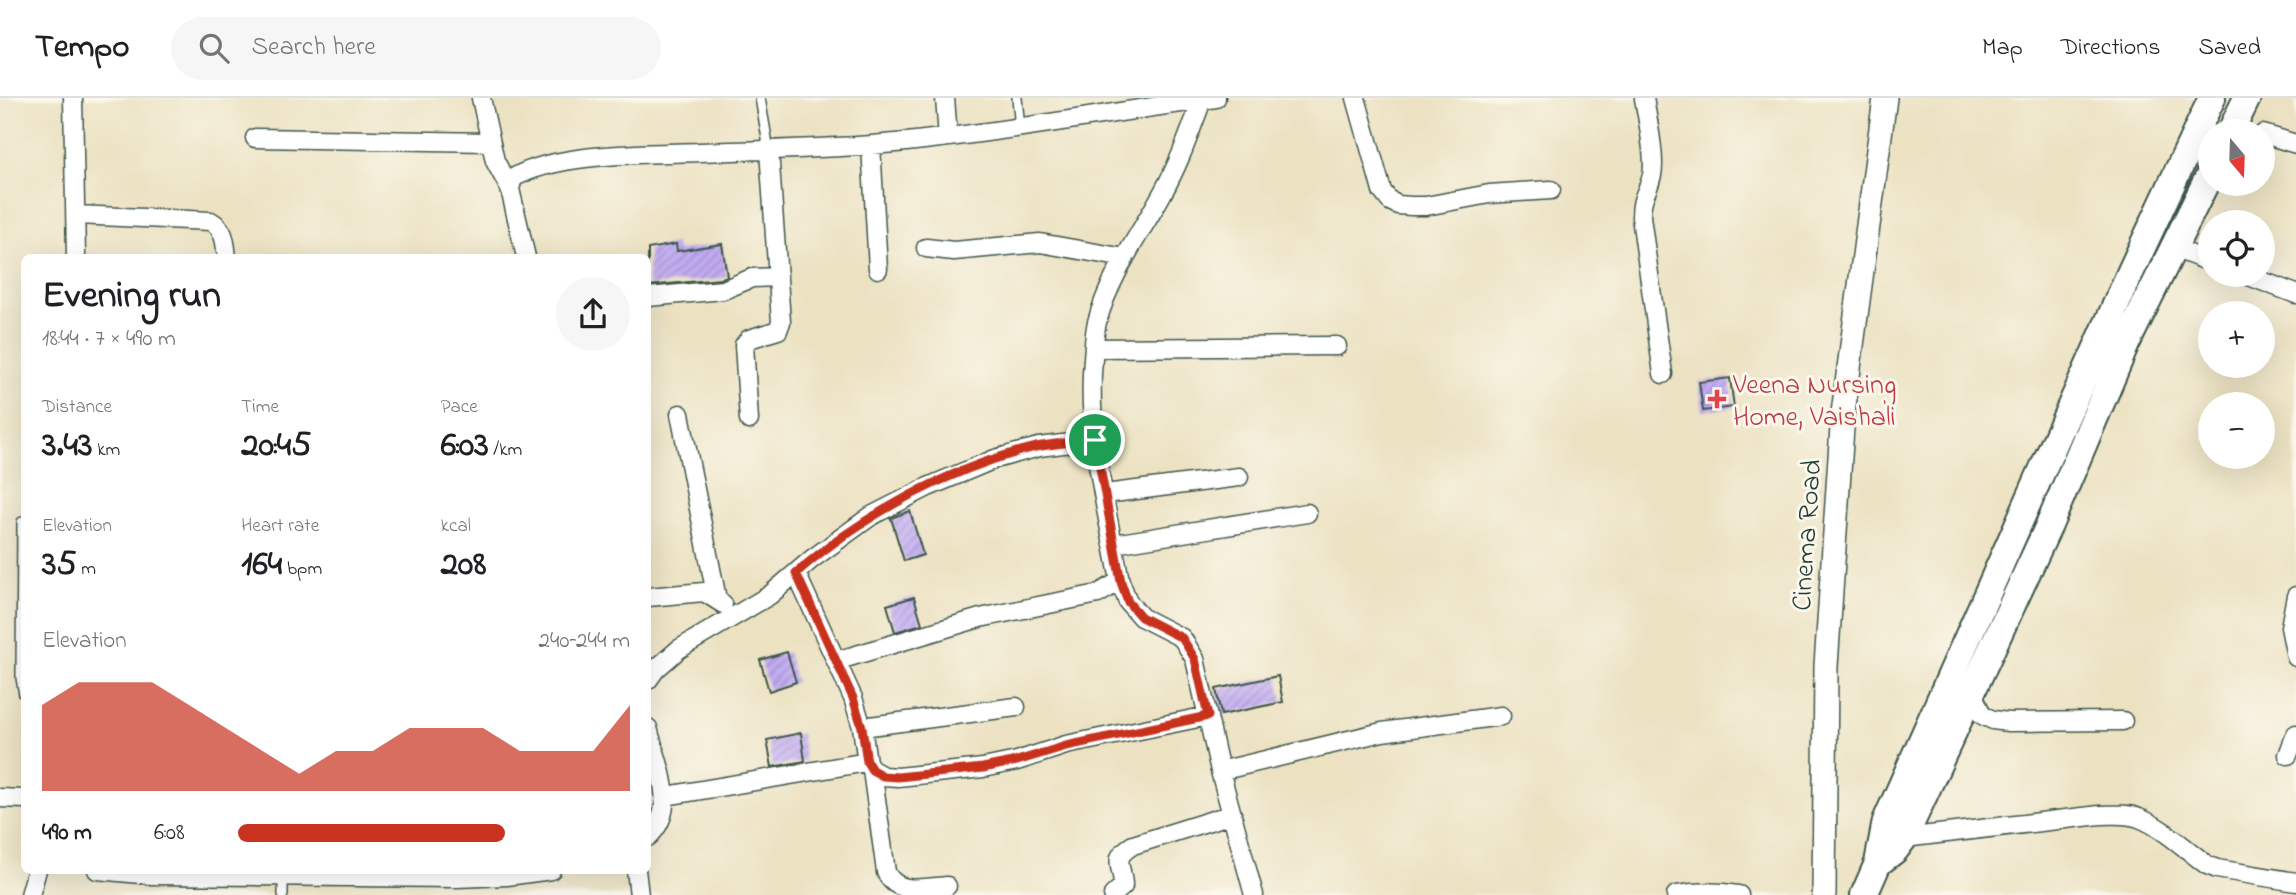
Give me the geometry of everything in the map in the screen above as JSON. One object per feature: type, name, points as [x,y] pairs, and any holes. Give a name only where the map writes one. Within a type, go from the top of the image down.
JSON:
[{"type":"main road","points":[[1864,895],[1878,863],[1886,821],[2022,521],[2131,271],[2212,98]]},
{"type":"main road","points":[[2242,119],[2247,98]]},
{"type":"main road","points":[[1878,863],[1905,838],[2050,523],[2126,344],[2199,196]]},
{"type":"street","points":[[73,98],[76,254]]},
{"type":"street","points":[[481,98],[489,142],[495,161],[510,189],[525,254]]},
{"type":"street","points":[[945,98],[948,137]]},
{"type":"street","points":[[1356,98],[1382,191],[1390,201],[1398,205],[1426,206],[1489,194],[1551,190]]},
{"type":"street","points":[[1644,98],[1652,176],[1641,202],[1641,217],[1663,374]]},
{"type":"street","name":"Cinema Road","points":[[1824,895],[1826,666],[1843,413],[1885,98]]},
{"type":"street","points":[[510,189],[513,178],[524,171],[568,162],[639,153],[871,145],[1020,128],[1145,103],[1212,99]]},
{"type":"street","points":[[1212,99],[1105,298],[1096,325],[1091,384],[1095,440],[1121,582],[1128,602],[1141,617],[1182,638],[1195,659],[1220,771],[1254,895]]},
{"type":"street","points":[[255,138],[489,142]]},
{"type":"street","points":[[2275,138],[2296,145]]},
{"type":"street","points":[[871,145],[878,269]]},
{"type":"street","points":[[749,420],[744,345],[749,339],[778,330],[781,323],[769,150]]},
{"type":"street","points":[[76,215],[212,221],[224,235],[227,254]]},
{"type":"street","points":[[926,248],[954,251],[1040,243],[1125,258]]},
{"type":"street","points":[[2174,248],[2198,257]]},
{"type":"street","points":[[651,297],[723,290],[752,278],[778,277]]},
{"type":"street","points":[[2275,286],[2296,294]]},
{"type":"street","points":[[1094,348],[1337,346]]},
{"type":"street","points":[[680,414],[717,599]]},
{"type":"street","points":[[651,676],[679,649],[770,595],[871,516],[928,487],[995,459],[1028,450],[1095,440]]},
{"type":"street","points":[[1105,494],[1239,477]]},
{"type":"street","points":[[1114,544],[1307,513]]},
{"type":"street","points":[[796,573],[853,698],[862,727],[890,883],[896,889],[904,890],[947,886]]},
{"type":"street","points":[[836,661],[980,618],[1098,594],[1121,582]]},
{"type":"street","points":[[651,597],[704,592],[717,599],[735,617]]},
{"type":"street","points":[[2296,596],[2290,627],[2296,657]]},
{"type":"street","points":[[1972,692],[1982,715],[1993,720],[2123,721]]},
{"type":"street","points":[[862,727],[1016,707]]},
{"type":"street","points":[[666,796],[869,766],[883,776],[898,777],[983,768],[1066,746],[1208,716]]},
{"type":"street","points":[[1220,771],[1382,732],[1501,716]]},
{"type":"street","points":[[2288,755],[2296,734]]},
{"type":"street","points":[[651,739],[666,796],[665,813],[658,828],[651,834]]},
{"type":"street","points":[[0,798],[21,799]]},
{"type":"street","points":[[1113,895],[1123,886],[1119,857],[1124,850],[1232,814]]},
{"type":"street","points":[[1905,838],[2100,815],[2126,815],[2139,818],[2153,826],[2207,865],[2217,869],[2296,882]]},
{"type":"street","points":[[30,895],[36,874]]},
{"type":"street","points":[[141,874],[218,874]]},
{"type":"street","points":[[485,874],[507,877],[526,874]]},
{"type":"street","points":[[636,874],[639,895]]},
{"type":"street","points":[[507,877],[509,895]]},
{"type":"street","points":[[1676,895],[1700,891],[1739,895]]},
{"type":"lane","points":[[760,98],[769,150]]},
{"type":"lane","points":[[1017,98],[1020,128]]},
{"type":"lane","points":[[283,874],[283,895]]},
{"type":"building","points":[[676,244],[677,251],[722,244],[727,276],[651,286],[651,254],[648,254],[648,249]]},
{"type":"building","points":[[1730,378],[1734,407],[1703,411],[1699,382]]},
{"type":"building","points":[[910,511],[923,555],[904,561],[891,518]]},
{"type":"building","points":[[914,597],[922,624],[895,632],[887,605]]},
{"type":"building","points":[[787,652],[796,682],[769,691],[760,660]]},
{"type":"building","points":[[1278,676],[1283,702],[1221,715],[1216,689]]},
{"type":"building","points":[[801,733],[805,761],[772,767],[767,740]]},
{"type":"place","name":"Veena Nursing Home, Vaishali","points":[[1717,399]]},
{"type":"route","points":[[1095,440],[1121,582],[1128,602],[1141,617],[1182,638],[1195,659],[1208,716],[1066,746],[983,768],[898,777],[883,776],[872,770],[867,762],[862,727],[853,698],[796,573],[871,516],[928,487],[995,459],[1038,447],[1095,440]]}]
